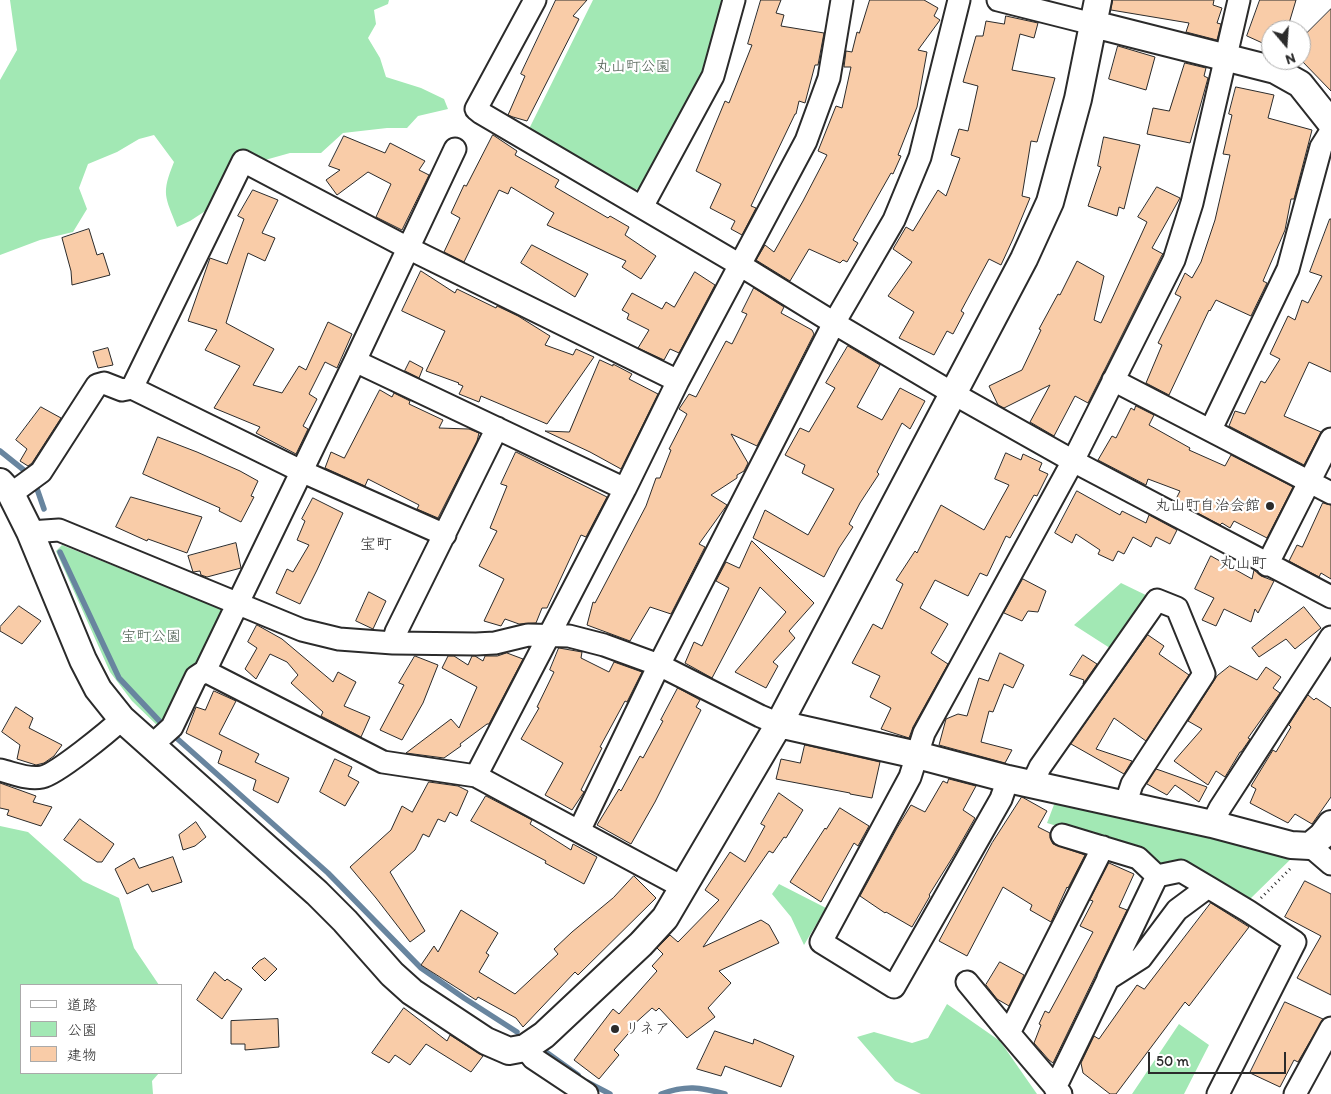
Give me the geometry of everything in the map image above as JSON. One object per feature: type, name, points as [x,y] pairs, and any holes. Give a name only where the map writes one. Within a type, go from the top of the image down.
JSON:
[{"type":"street","points":[[534,0],[476,109],[481,113],[740,264],[834,323],[954,394],[1073,461],[1267,565],[1331,597]]},
{"type":"street","points":[[642,207],[713,76],[734,0]]},
{"type":"street","points":[[476,776],[625,489],[678,380],[806,141],[829,78],[842,0]]},
{"type":"street","points":[[579,831],[659,665],[834,323],[894,220],[920,157],[959,0]]},
{"type":"street","points":[[998,0],[1096,12],[1226,57],[1275,70],[1300,84],[1331,123]]},
{"type":"street","points":[[1124,805],[1132,784],[1204,674],[1177,608],[1157,600],[1040,767],[1020,781],[1001,799],[894,987],[821,942],[910,777],[924,733],[1073,461],[1112,380],[1174,260],[1192,204],[1240,0]]},
{"type":"street","points":[[445,535],[301,471],[132,388],[122,390],[104,383],[97,385],[41,472],[19,483],[30,532],[94,681],[98,689],[122,719],[317,892],[392,974],[412,992],[486,1041],[509,1051],[525,1048],[544,1036],[641,944],[665,918],[779,724],[954,394],[1024,259],[1050,202],[1078,99],[1096,12]]},
{"type":"street","points":[[1211,429],[1288,269],[1321,147],[1331,131]]},
{"type":"street","points":[[151,746],[172,727],[196,678],[205,672],[455,149]]},
{"type":"street","points":[[132,388],[243,161],[408,248],[678,380]]},
{"type":"street","points":[[355,361],[625,489]]},
{"type":"street","points":[[1112,380],[1211,429],[1331,493]]},
{"type":"street","points":[[393,643],[396,632],[497,428]]},
{"type":"street","points":[[1267,565],[1331,439]]},
{"type":"street","points":[[30,532],[59,530],[302,630],[339,640],[476,644],[495,643],[528,635],[569,636],[604,645],[659,665],[779,724],[917,754],[1020,781],[1212,824],[1291,845],[1310,846],[1331,864]]},
{"type":"street","points":[[1212,824],[1220,808],[1331,636]]},
{"type":"street","points":[[205,672],[383,762],[476,776],[684,888]]},
{"type":"street","points":[[0,770],[30,778],[44,777],[65,764],[122,719]]},
{"type":"street","points":[[1310,846],[1322,836],[1331,824]]},
{"type":"street","points":[[1062,836],[1138,858],[1158,876]]},
{"type":"street","points":[[1010,1033],[1103,847]]},
{"type":"street","points":[[1158,876],[1181,871],[1295,942],[1218,1094]]},
{"type":"street","points":[[967,982],[1058,1091],[1108,979],[1158,876]]},
{"type":"street","points":[[1108,979],[1141,958],[1177,910],[1208,887]]},
{"type":"street","points":[[1295,1094],[1331,1028]]},
{"type":"street","points":[[525,1048],[533,1058],[587,1094]]},
{"type":"path","points":[[1248,911],[1310,846]]},
{"type":"green space","points":[[10,0],[389,0],[388,4],[374,10],[376,24],[368,38],[380,58],[386,77],[421,88],[444,99],[448,109],[418,116],[407,128],[387,128],[343,133],[321,153],[290,153],[227,174],[213,206],[177,227],[166,195],[167,181],[174,162],[154,135],[139,139],[117,152],[88,164],[79,188],[87,209],[73,232],[40,240],[0,255],[0,80],[17,50]]},
{"type":"green space","name":"丸山町公園","points":[[593,0],[722,0],[701,79],[644,187],[630,191],[528,131]]},
{"type":"green space","name":"宝町公園","points":[[62,545],[224,610],[162,730],[132,701],[110,672],[56,551]]},
{"type":"green space","points":[[1121,583],[1154,599],[1116,652],[1074,625]]},
{"type":"green space","points":[[1055,802],[1297,853],[1250,899],[1182,868],[1163,872],[1145,853],[1047,823]]},
{"type":"green space","points":[[0,826],[28,832],[83,881],[119,898],[134,948],[158,984],[20,984],[20,1074],[158,1074],[152,1081],[153,1094],[0,1094]]},
{"type":"green space","points":[[779,884],[826,908],[804,945],[791,917],[772,894]]},
{"type":"green space","points":[[947,1004],[1000,1041],[1037,1094],[921,1094],[895,1081],[857,1037],[874,1032],[912,1043],[928,1038]]},
{"type":"green space","points":[[1179,1024],[1209,1045],[1184,1094],[1132,1094]]},
{"type":"building","points":[[556,0],[587,0],[573,16],[579,19],[527,121],[513,117],[508,115],[525,76],[521,74]]},
{"type":"building","points":[[761,0],[781,0],[776,13],[784,15],[781,26],[824,33],[818,65],[815,65],[805,103],[799,101],[796,114],[751,206],[756,208],[742,235],[731,229],[735,221],[710,208],[721,184],[696,171],[725,101],[729,103],[752,45],[748,44]]},
{"type":"building","points":[[870,0],[924,0],[938,8],[934,16],[940,20],[918,50],[927,52],[917,107],[898,155],[901,156],[893,174],[891,173],[853,240],[858,243],[847,262],[843,260],[840,263],[809,249],[790,281],[756,260],[765,245],[774,252],[827,155],[818,151],[836,106],[842,108],[851,67],[844,67],[846,51],[852,52],[857,32],[859,33]]},
{"type":"building","points":[[1113,0],[1214,0],[1213,5],[1222,8],[1217,23],[1221,24],[1217,40],[1186,32],[1189,23],[1111,10]]},
{"type":"building","points":[[1260,0],[1296,0],[1290,20],[1261,20],[1261,42],[1247,36]]},
{"type":"building","points":[[1331,9],[1331,91],[1311,70],[1311,29]]},
{"type":"building","points":[[1006,16],[1038,23],[1034,38],[1020,34],[1012,70],[1055,78],[1037,142],[1031,141],[1022,196],[1030,198],[1001,265],[989,259],[961,311],[964,313],[953,334],[947,331],[934,355],[899,338],[914,312],[888,296],[912,262],[893,249],[906,227],[913,231],[938,190],[946,196],[960,158],[951,155],[959,129],[968,131],[978,86],[963,82],[976,36],[983,36],[986,21],[1004,24]]},
{"type":"building","points":[[1118,46],[1155,57],[1146,90],[1109,79]]},
{"type":"building","points":[[1185,63],[1206,68],[1204,76],[1208,78],[1190,143],[1147,134],[1153,108],[1169,111]]},
{"type":"building","points":[[1236,87],[1274,95],[1268,118],[1312,130],[1294,199],[1291,199],[1285,230],[1263,281],[1267,283],[1251,316],[1216,300],[1209,310],[1169,395],[1146,383],[1162,345],[1158,343],[1181,297],[1175,294],[1185,273],[1192,278],[1201,262],[1215,220],[1230,155],[1223,154],[1232,115],[1229,114]]},
{"type":"building","points":[[493,135],[517,151],[515,155],[559,180],[555,187],[608,218],[610,216],[629,227],[625,235],[656,256],[641,279],[622,267],[626,261],[547,225],[554,213],[511,187],[508,194],[499,190],[464,262],[444,252],[460,218],[451,213],[464,185],[466,186]]},
{"type":"building","points":[[344,136],[385,153],[390,143],[425,161],[419,170],[429,175],[402,230],[376,217],[391,184],[368,172],[337,195],[326,180],[340,170],[329,166]]},
{"type":"building","points":[[1104,137],[1140,145],[1124,209],[1119,207],[1117,216],[1088,206],[1101,167],[1098,166]]},
{"type":"building","points":[[1157,187],[1180,198],[1152,248],[1163,254],[1088,403],[1075,396],[1054,436],[1030,422],[1050,385],[1004,408],[998,405],[989,386],[1022,370],[1041,330],[1039,329],[1058,294],[1060,295],[1077,261],[1104,276],[1094,320],[1101,323],[1147,222],[1138,217]]},
{"type":"building","points":[[253,190],[278,200],[262,233],[275,238],[265,261],[248,253],[226,323],[274,349],[253,385],[282,393],[299,366],[306,370],[328,322],[352,334],[337,368],[325,362],[309,394],[317,399],[303,426],[308,429],[296,454],[256,433],[260,427],[214,408],[240,366],[205,350],[217,330],[188,321],[210,258],[227,264],[244,219],[238,216]]},
{"type":"building","points":[[1330,219],[1331,372],[1309,362],[1284,416],[1321,432],[1304,465],[1229,426],[1235,411],[1245,414],[1261,381],[1265,383],[1280,359],[1270,354],[1288,316],[1295,320],[1302,300],[1308,303],[1322,276],[1310,272]]},
{"type":"building","points":[[89,229],[97,255],[103,253],[110,275],[72,285],[71,271],[62,238]]},
{"type":"building","points":[[532,245],[588,274],[575,297],[521,263]]},
{"type":"building","points":[[421,271],[455,293],[457,289],[496,308],[497,306],[518,316],[550,336],[545,345],[573,355],[576,349],[594,357],[547,424],[481,396],[479,402],[459,394],[463,386],[459,383],[426,371],[445,331],[402,311]]},
{"type":"building","points":[[695,272],[715,285],[679,353],[670,349],[664,360],[638,348],[649,330],[627,319],[629,314],[622,310],[632,293],[662,309],[666,302],[674,307]]},
{"type":"building","points":[[754,288],[784,307],[781,313],[812,330],[814,334],[757,446],[731,434],[748,463],[744,471],[737,475],[737,478],[711,495],[727,505],[699,544],[705,547],[671,614],[650,607],[630,641],[587,625],[593,602],[595,603],[646,506],[656,478],[660,478],[671,450],[669,449],[687,414],[679,409],[689,394],[696,397],[726,341],[732,344],[747,314],[742,312]]},
{"type":"building","points":[[848,346],[880,365],[857,407],[882,420],[900,388],[925,401],[910,429],[902,423],[877,472],[879,474],[849,524],[853,527],[839,548],[824,577],[753,538],[765,510],[808,535],[834,489],[802,473],[805,465],[785,455],[800,428],[809,432],[835,388],[826,383]]},
{"type":"building","points":[[108,348],[113,365],[98,368],[93,352]]},
{"type":"building","points":[[600,360],[613,366],[613,364],[632,374],[629,379],[658,394],[621,469],[545,431],[569,432]]},
{"type":"building","points":[[410,361],[423,368],[419,378],[405,371]]},
{"type":"building","points":[[380,390],[392,397],[394,393],[410,401],[409,404],[443,420],[439,428],[469,429],[479,433],[477,441],[438,518],[417,509],[419,505],[368,479],[365,486],[325,468],[331,452],[344,458]]},
{"type":"building","points":[[1136,406],[1154,415],[1149,425],[1190,448],[1189,450],[1225,466],[1231,455],[1293,487],[1267,538],[1234,521],[1230,528],[1222,523],[1220,525],[1175,501],[1180,491],[1148,479],[1146,485],[1098,460],[1112,436],[1116,438],[1131,408],[1134,410]]},
{"type":"building","points":[[41,407],[61,418],[32,463],[28,466],[20,461],[27,449],[16,440]]},
{"type":"building","points":[[158,437],[197,452],[258,481],[251,496],[254,497],[241,522],[219,511],[220,508],[143,474]]},
{"type":"building","points":[[516,452],[607,497],[586,537],[581,535],[547,608],[542,608],[536,623],[519,624],[505,619],[501,626],[484,621],[504,579],[479,566],[497,531],[490,528],[507,486],[501,484]]},
{"type":"building","points":[[1006,453],[1021,460],[1023,454],[1042,463],[1039,470],[1048,474],[1037,496],[1034,495],[1010,538],[1006,536],[987,576],[980,573],[968,596],[935,580],[920,608],[948,624],[931,653],[948,664],[913,727],[909,738],[881,729],[891,708],[870,697],[880,676],[852,663],[873,624],[882,629],[903,584],[896,580],[915,551],[917,553],[941,505],[984,530],[1009,485],[995,479]]},
{"type":"building","points":[[1077,491],[1120,515],[1122,511],[1146,523],[1149,515],[1177,530],[1170,544],[1156,537],[1151,547],[1133,537],[1124,554],[1118,551],[1113,561],[1098,554],[1100,550],[1076,534],[1072,543],[1055,533]]},
{"type":"building","points":[[131,497],[202,517],[187,553],[148,539],[147,541],[116,527]]},
{"type":"building","points":[[313,498],[343,513],[300,604],[276,593],[287,569],[293,572],[309,545],[297,540],[305,521],[302,519]]},
{"type":"building","points":[[1323,503],[1331,505],[1331,579],[1321,573],[1319,577],[1289,561],[1297,545],[1302,547]]},
{"type":"building","points":[[752,541],[814,603],[789,631],[795,638],[773,662],[778,666],[766,688],[735,672],[786,612],[760,587],[712,678],[685,663],[694,642],[702,646],[729,588],[716,581],[726,562],[739,568]]},
{"type":"building","points":[[236,543],[241,568],[207,577],[201,575],[200,571],[193,572],[188,556]]},
{"type":"building","points":[[1211,556],[1252,579],[1254,570],[1261,576],[1274,581],[1258,613],[1255,609],[1251,622],[1224,609],[1216,626],[1202,620],[1214,598],[1195,589]]},
{"type":"building","points":[[1023,579],[1046,591],[1038,612],[1028,611],[1022,621],[1004,613]]},
{"type":"building","points":[[369,592],[386,601],[373,629],[356,621]]},
{"type":"building","points":[[19,606],[41,621],[22,644],[0,631],[0,627]]},
{"type":"building","points":[[1304,607],[1321,628],[1295,649],[1286,639],[1259,657],[1252,648]]},
{"type":"building","points":[[257,625],[282,639],[333,682],[338,672],[356,682],[344,706],[370,717],[361,737],[321,716],[323,712],[291,683],[298,675],[287,662],[270,654],[256,679],[245,669],[257,648],[248,642]]},
{"type":"building","points":[[1148,635],[1164,646],[1159,654],[1189,675],[1146,741],[1114,718],[1096,749],[1132,761],[1124,774],[1071,744]]},
{"type":"building","points":[[559,648],[582,652],[581,658],[609,672],[614,662],[642,672],[627,702],[625,701],[600,747],[602,748],[581,790],[584,792],[572,810],[545,795],[563,763],[521,739],[539,708],[537,707],[554,672],[550,670]]},
{"type":"building","points":[[507,653],[523,659],[489,724],[460,744],[461,746],[444,758],[406,753],[451,719],[459,728],[477,687],[442,668],[448,656],[454,656],[468,665],[472,656],[483,661],[485,656],[497,656]]},
{"type":"building","points":[[1000,653],[1024,665],[1013,688],[1004,684],[993,712],[989,711],[981,742],[1012,750],[1005,763],[939,745],[946,719],[958,714],[967,716],[979,678],[988,681]]},
{"type":"building","points":[[1083,655],[1097,664],[1083,684],[1084,680],[1070,675]]},
{"type":"building","points":[[415,656],[438,665],[423,703],[402,740],[380,730],[404,685],[399,683]]},
{"type":"building","points":[[1230,666],[1257,680],[1266,667],[1281,677],[1273,688],[1280,693],[1248,738],[1250,739],[1225,777],[1216,771],[1208,785],[1174,761],[1202,729],[1188,721],[1217,676]]},
{"type":"building","points":[[678,688],[700,700],[696,707],[701,710],[655,802],[631,844],[597,825],[619,789],[621,791],[640,756],[643,758]]},
{"type":"building","points":[[214,691],[236,701],[219,734],[259,754],[255,762],[289,778],[278,803],[253,790],[256,780],[218,763],[222,751],[186,733],[196,707],[205,710]]},
{"type":"building","points":[[1308,695],[1331,708],[1331,797],[1312,824],[1295,814],[1288,823],[1250,803],[1256,789],[1251,786],[1273,750],[1276,752],[1291,727],[1289,725]]},
{"type":"building","points":[[16,707],[33,718],[29,728],[62,745],[54,756],[44,763],[36,765],[17,759],[20,745],[2,732]]},
{"type":"building","points":[[805,745],[880,762],[872,798],[776,779],[781,759],[800,763]]},
{"type":"building","points":[[335,759],[352,767],[348,776],[359,782],[345,806],[320,792]]},
{"type":"building","points":[[1156,769],[1207,787],[1199,802],[1175,785],[1167,795],[1147,784]]},
{"type":"building","points":[[949,779],[976,786],[963,810],[975,818],[912,927],[885,913],[860,896],[911,805],[925,812],[943,781],[947,783]]},
{"type":"building","points":[[429,782],[458,786],[468,791],[457,816],[450,812],[445,822],[438,819],[429,837],[423,834],[415,850],[390,872],[425,931],[410,942],[350,867],[391,830],[402,806],[412,812]]},
{"type":"building","points":[[0,783],[36,796],[33,802],[52,807],[41,826],[7,815],[9,810],[0,808]]},
{"type":"building","points":[[779,793],[803,810],[786,838],[784,837],[773,853],[769,851],[703,947],[761,920],[769,925],[779,943],[719,971],[731,983],[708,1008],[715,1017],[687,1038],[659,1008],[656,1011],[652,1008],[632,1026],[634,1027],[614,1050],[619,1055],[599,1079],[574,1060],[613,1009],[619,1014],[657,971],[652,966],[663,954],[657,948],[670,935],[678,942],[719,900],[705,890],[730,852],[745,862],[765,826],[761,824]]},
{"type":"building","points":[[486,796],[532,820],[530,824],[571,850],[573,844],[597,857],[584,884],[545,863],[546,861],[471,821]]},
{"type":"building","points":[[1022,797],[1047,811],[1038,827],[1050,833],[1053,844],[1085,855],[1067,887],[1051,922],[1030,910],[1032,905],[1003,887],[967,956],[939,941],[992,843]]},
{"type":"building","points":[[840,808],[869,826],[858,846],[854,843],[821,902],[790,882]]},
{"type":"building","points":[[80,819],[114,844],[102,862],[97,862],[64,840]]},
{"type":"building","points":[[196,822],[206,837],[195,846],[183,850],[179,835]]},
{"type":"building","points":[[173,857],[182,882],[152,892],[148,884],[127,894],[115,869],[134,858],[139,868]]},
{"type":"building","points":[[1109,863],[1134,874],[1119,907],[1127,910],[1053,1063],[1034,1043],[1041,1025],[1039,1024],[1045,1011],[1049,1013],[1093,932],[1080,926],[1093,901],[1090,900]]},
{"type":"building","points":[[634,876],[656,898],[578,975],[575,972],[523,1027],[516,1018],[478,997],[476,1000],[421,965],[434,946],[438,952],[461,910],[498,933],[486,953],[489,955],[479,972],[515,994],[558,954],[554,949],[613,898]]},
{"type":"building","points":[[1305,881],[1331,894],[1331,995],[1297,978],[1321,936],[1285,917]]},
{"type":"building","points":[[1211,903],[1249,927],[1189,1006],[1185,1002],[1116,1094],[1110,1094],[1083,1073],[1081,1063],[1094,1036],[1099,1039],[1137,985],[1144,989]]},
{"type":"building","points":[[265,958],[277,969],[265,981],[252,968]]},
{"type":"building","points":[[1000,962],[1024,975],[1009,1006],[997,999],[986,985]]},
{"type":"building","points":[[215,972],[225,981],[227,979],[242,989],[222,1019],[197,1000]]},
{"type":"building","points":[[1285,1002],[1323,1019],[1298,1062],[1294,1060],[1280,1087],[1250,1073]]},
{"type":"building","points":[[404,1008],[447,1041],[450,1035],[483,1056],[471,1072],[426,1044],[410,1065],[395,1055],[389,1063],[372,1053]]},
{"type":"building","points":[[278,1019],[279,1047],[245,1050],[245,1044],[231,1044],[231,1021]]},
{"type":"building","points":[[715,1031],[753,1044],[754,1039],[794,1056],[781,1087],[725,1066],[721,1076],[697,1069]]},
{"type":"waterway","points":[[0,451],[30,475]]},
{"type":"waterway","points":[[35,483],[44,509]]},
{"type":"waterway","points":[[60,552],[119,678],[165,727]]},
{"type":"waterway","points":[[172,734],[328,873],[421,968],[517,1032]]},
{"type":"waterway","points":[[546,1052],[578,1075]]},
{"type":"waterway","points":[[587,1082],[610,1094]]},
{"type":"waterway","points":[[661,1094],[686,1088],[725,1094]]},
{"type":"place","name":"丸山町自治会館","points":[[1270,506]]},
{"type":"place","name":"リネア","points":[[615,1029]]},
{"type":"district","name":"宝町","points":[[376,545]]},
{"type":"district","name":"丸山町","points":[[1243,564]]}]
